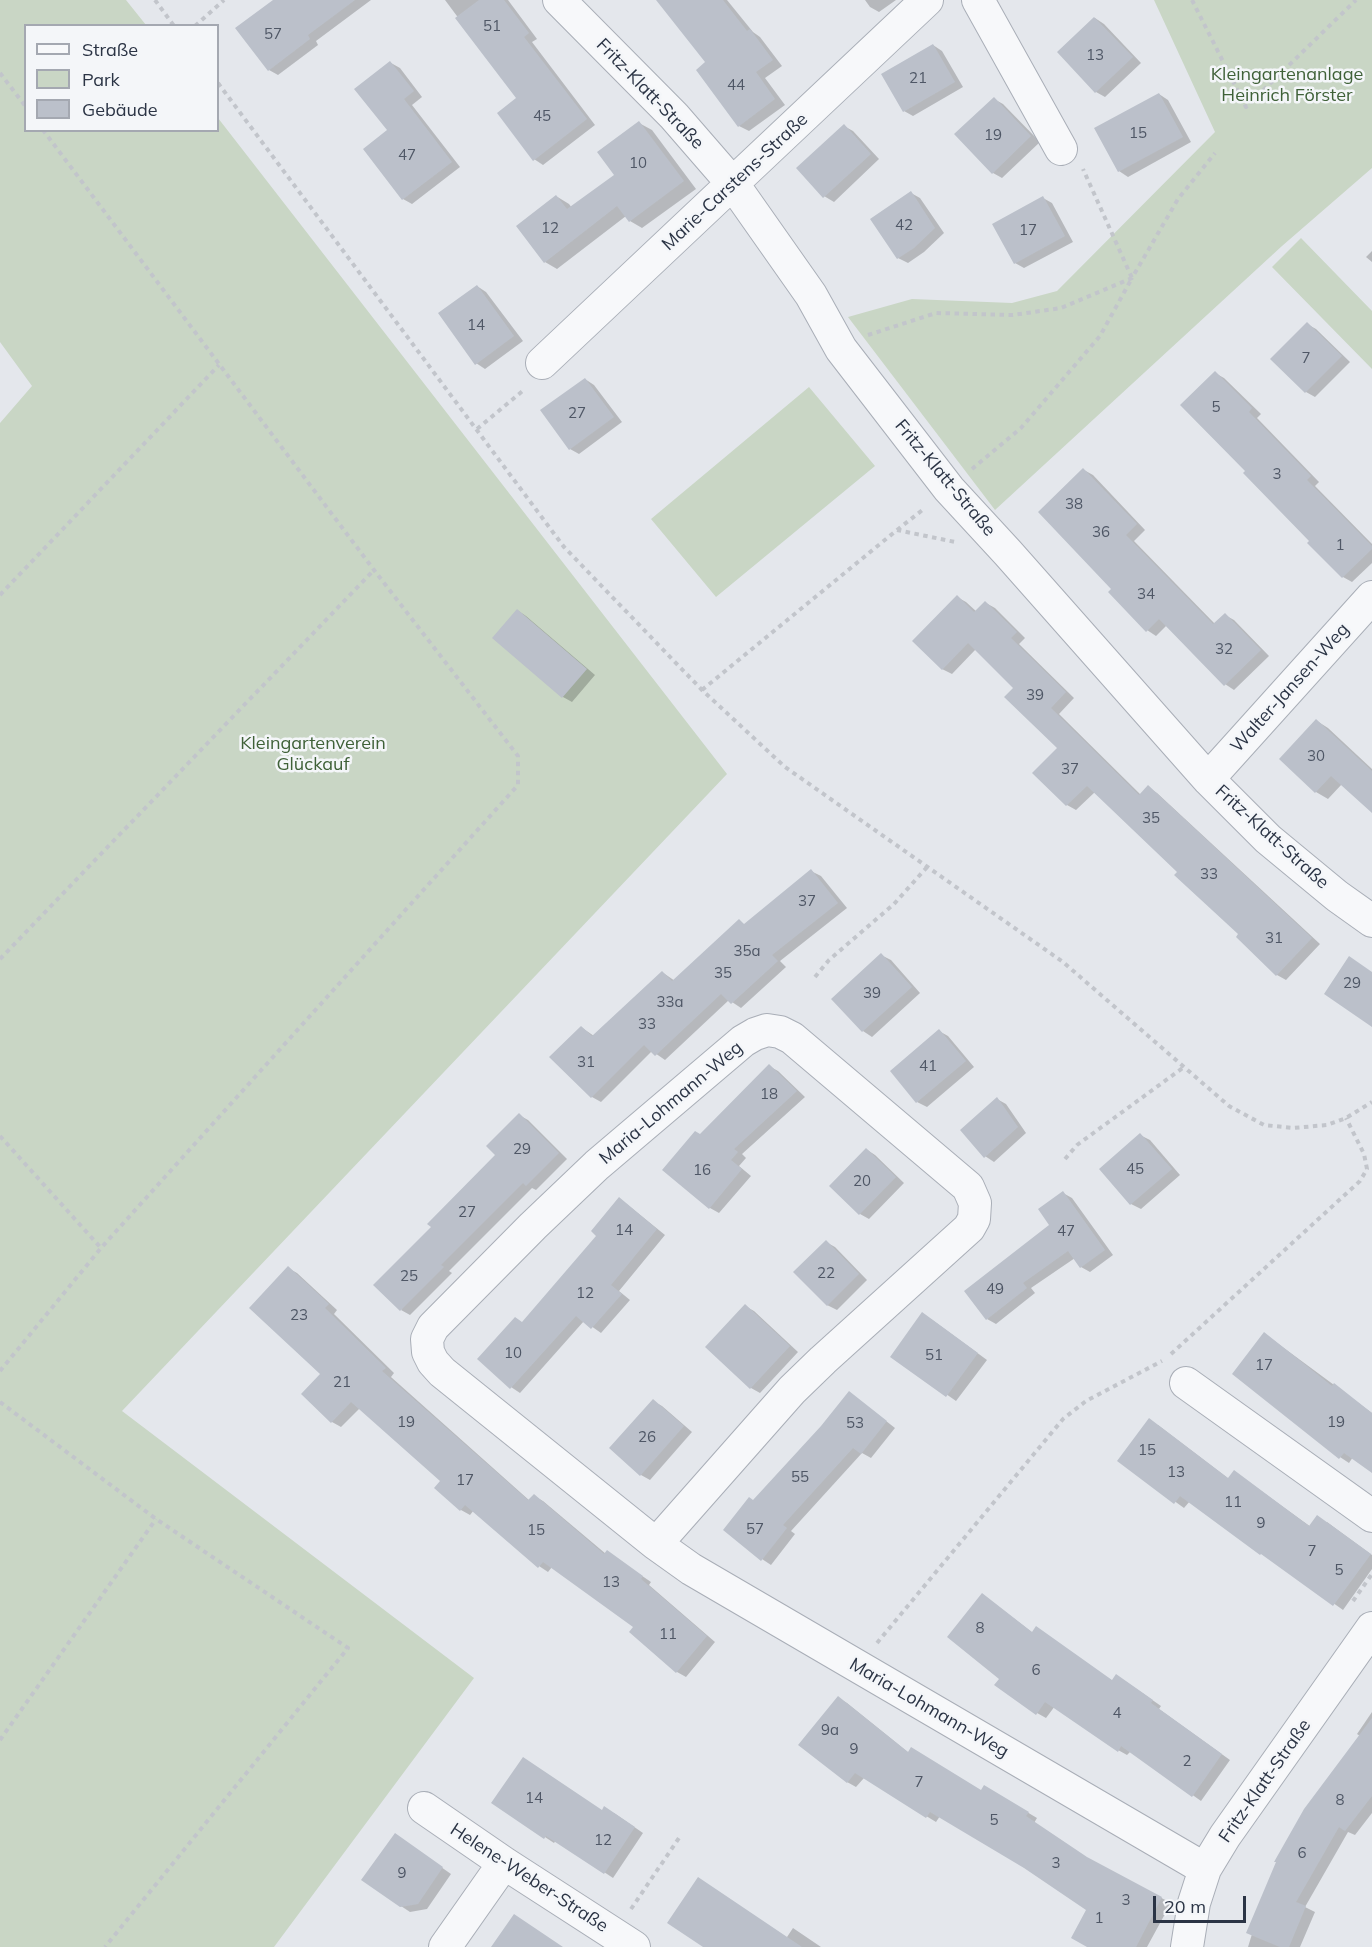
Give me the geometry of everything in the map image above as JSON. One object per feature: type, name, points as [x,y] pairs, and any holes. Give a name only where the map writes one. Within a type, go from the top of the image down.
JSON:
[{"type":"street","name":"Fritz-Klatt-Straße","points":[[559,0],[674,116],[733,184],[811,296],[841,349],[948,489],[1008,553],[1208,779],[1268,839],[1337,896],[1372,921]]},
{"type":"street","name":"Marie-Carstens-Straße","points":[[542,363],[927,0]]},
{"type":"street","points":[[978,0],[1061,148]]},
{"type":"street","name":"Walter-Jansen-Weg","points":[[1208,779],[1372,597]]},
{"type":"street","name":"Maria-Lohmann-Weg","points":[[656,1544],[792,1390],[969,1228],[974,1220],[975,1203],[968,1187],[792,1038],[780,1032],[767,1030],[742,1041],[597,1165],[433,1327],[427,1339],[428,1352],[442,1372],[656,1544],[691,1569],[1205,1869]]},
{"type":"street","points":[[1186,1383],[1372,1516]]},
{"type":"street","name":"Fritz-Klatt-Straße","points":[[1187,1947],[1194,1903],[1205,1869],[1225,1836],[1372,1628]]},
{"type":"street","name":"Helene-Weber-Straße","points":[[424,1808],[504,1863],[624,1940]]},
{"type":"street","points":[[445,1947],[504,1863]]},
{"type":"path","points":[[155,0],[173,24]]},
{"type":"path","points":[[197,24],[224,0]]},
{"type":"path","points":[[1192,0],[1246,107],[1356,0]]},
{"type":"path","points":[[0,73],[24,104]]},
{"type":"path","points":[[219,84],[564,547],[702,690],[785,767],[1063,962],[1229,1106],[1264,1125],[1293,1128],[1326,1125],[1346,1118],[1372,1102]]},
{"type":"path","points":[[0,1371],[101,1248],[518,785],[518,756],[374,570],[45,132]]},
{"type":"path","points":[[1061,148],[1079,161],[1132,278]]},
{"type":"path","points":[[702,690],[1021,428],[1100,336],[1178,199],[1215,153]]},
{"type":"path","points":[[841,349],[874,332],[936,313],[1013,315],[1061,308],[1132,278]]},
{"type":"path","points":[[477,429],[535,382],[542,363]]},
{"type":"path","points":[[0,594],[219,364]]},
{"type":"path","points":[[897,530],[1008,553]]},
{"type":"path","points":[[0,959],[374,570]]},
{"type":"path","points":[[815,977],[829,960],[894,904],[928,866]]},
{"type":"path","points":[[1065,1159],[1077,1145],[1184,1067]]},
{"type":"path","points":[[858,1666],[1063,1419],[1086,1401],[1166,1359],[1360,1181],[1366,1168],[1364,1154],[1346,1118]]},
{"type":"path","points":[[0,1136],[101,1248]]},
{"type":"path","points":[[0,1402],[156,1519],[348,1648],[105,1947]]},
{"type":"path","points":[[0,1740],[156,1519]]},
{"type":"path","points":[[624,1940],[681,1835]]},
{"type":"green space","name":"Kleingartenverein Glückauf","points":[[0,0],[126,0],[145,24],[24,24],[24,132],[219,132],[219,119],[727,774],[122,1411],[474,1678],[274,1947],[0,1947],[0,423],[32,386],[0,342]]},
{"type":"green space","name":"Kleingartenanlage Heinrich Förster","points":[[1154,0],[1372,0],[1372,168],[1282,246],[995,510],[848,317],[912,299],[1012,303],[1057,291],[1215,132]]},
{"type":"green space","points":[[1301,238],[1372,311],[1372,369],[1272,267]]},
{"type":"green space","points":[[809,387],[875,466],[716,597],[651,519]]},
{"type":"building","points":[[273,0],[355,0],[308,35],[310,39],[268,71],[235,28]]},
{"type":"building","points":[[479,0],[504,0],[529,33],[524,37],[587,119],[533,161],[497,113],[516,98],[455,18]]},
{"type":"building","points":[[656,0],[723,0],[747,31],[750,29],[773,60],[756,72],[775,99],[738,127],[696,70],[705,62]]},
{"type":"building","points":[[1094,17],[1133,57],[1095,93],[1057,52]]},
{"type":"building","points":[[933,44],[955,82],[903,112],[881,74]]},
{"type":"building","points":[[390,61],[414,91],[404,99],[452,162],[402,200],[363,149],[387,130],[354,89]]},
{"type":"building","points":[[1159,93],[1183,137],[1118,172],[1094,128]]},
{"type":"building","points":[[994,97],[1031,136],[992,174],[954,134]]},
{"type":"building","points":[[639,121],[684,181],[629,222],[617,206],[544,263],[516,226],[556,195],[567,209],[614,175],[597,152]]},
{"type":"building","points":[[844,124],[871,154],[823,198],[796,168]]},
{"type":"building","points":[[911,191],[935,228],[914,248],[897,259],[870,219]]},
{"type":"building","points":[[1043,196],[1065,236],[1014,264],[992,224]]},
{"type":"building","points":[[477,285],[514,336],[475,365],[438,313]]},
{"type":"building","points":[[1307,322],[1342,356],[1305,393],[1270,359]]},
{"type":"building","points":[[1215,371],[1252,408],[1249,412],[1311,476],[1307,480],[1372,546],[1372,549],[1342,578],[1243,473],[1245,471],[1180,405]]},
{"type":"building","points":[[585,378],[614,417],[569,450],[540,410]]},
{"type":"building","points":[[1083,468],[1137,524],[1126,535],[1213,624],[1225,613],[1261,650],[1224,686],[1159,619],[1146,632],[1108,592],[1111,589],[1038,512]]},
{"type":"building","points":[[957,595],[974,612],[985,601],[1017,632],[1011,638],[1066,692],[1051,708],[1139,795],[1148,785],[1312,938],[1276,976],[1236,937],[1238,934],[1174,875],[1177,872],[1087,786],[1066,806],[1032,773],[1057,748],[1004,697],[1013,688],[968,643],[942,670],[912,641]]},
{"type":"building","points":[[517,609],[587,669],[562,698],[492,638]]},
{"type":"building","points":[[1316,719],[1372,771],[1372,813],[1331,776],[1315,793],[1279,759]]},
{"type":"building","points":[[811,869],[838,903],[772,955],[778,961],[731,1004],[721,994],[655,1056],[644,1045],[591,1098],[549,1057],[581,1026],[592,1036],[662,971],[672,981],[739,919],[744,924]]},
{"type":"building","points":[[881,953],[912,987],[862,1032],[831,999]]},
{"type":"building","points":[[1349,956],[1372,972],[1372,1027],[1324,994]]},
{"type":"building","points":[[939,1029],[966,1061],[916,1103],[890,1071]]},
{"type":"building","points":[[769,1064],[797,1091],[734,1149],[738,1152],[731,1160],[742,1169],[709,1209],[662,1170],[695,1131],[700,1134]]},
{"type":"building","points":[[997,1097],[1018,1127],[984,1158],[960,1130]]},
{"type":"building","points":[[519,1113],[559,1153],[526,1186],[523,1183],[441,1265],[444,1267],[400,1311],[373,1285],[431,1227],[427,1224],[495,1155],[486,1146]]},
{"type":"building","points":[[1140,1133],[1172,1169],[1130,1205],[1099,1169]]},
{"type":"building","points":[[866,1148],[896,1177],[859,1215],[829,1186]]},
{"type":"building","points":[[1063,1191],[1105,1250],[1080,1268],[1068,1251],[1023,1283],[1027,1288],[986,1320],[964,1291],[1049,1225],[1038,1209]]},
{"type":"building","points":[[619,1197],[657,1229],[611,1285],[622,1294],[591,1329],[576,1316],[510,1389],[477,1359],[515,1317],[522,1322],[596,1236],[591,1231]]},
{"type":"building","points":[[826,1240],[859,1274],[827,1306],[793,1272]]},
{"type":"building","points":[[288,1266],[329,1304],[325,1308],[386,1368],[382,1371],[528,1500],[534,1494],[604,1554],[607,1550],[643,1576],[641,1579],[707,1636],[676,1673],[629,1632],[633,1627],[543,1562],[538,1568],[465,1505],[460,1511],[434,1488],[440,1481],[351,1402],[331,1423],[301,1394],[320,1374],[249,1308]]},
{"type":"building","points":[[745,1304],[790,1346],[750,1389],[705,1347]]},
{"type":"building","points":[[922,1312],[978,1353],[946,1397],[890,1357]]},
{"type":"building","points":[[1264,1332],[1332,1386],[1334,1383],[1372,1413],[1372,1473],[1344,1453],[1339,1459],[1232,1374]]},
{"type":"building","points":[[849,1391],[887,1421],[861,1454],[853,1448],[783,1525],[787,1528],[761,1561],[723,1530],[749,1497],[753,1500],[821,1426]]},
{"type":"building","points":[[653,1399],[684,1426],[640,1476],[609,1448]]},
{"type":"building","points":[[1149,1418],[1228,1478],[1234,1470],[1309,1526],[1317,1515],[1371,1554],[1333,1606],[1180,1496],[1174,1504],[1117,1461]]},
{"type":"building","points":[[982,1593],[1032,1632],[1036,1626],[1112,1680],[1116,1674],[1153,1700],[1151,1703],[1222,1754],[1192,1797],[1121,1746],[1118,1752],[1045,1702],[1036,1715],[994,1685],[999,1679],[947,1637]]},
{"type":"building","points":[[838,1696],[908,1752],[911,1747],[981,1790],[984,1785],[1029,1812],[1026,1816],[1087,1857],[1162,1897],[1136,1947],[1087,1947],[1071,1938],[1086,1910],[1024,1868],[930,1812],[926,1818],[855,1773],[847,1783],[798,1745]]},
{"type":"building","points":[[1372,1718],[1372,1796],[1345,1831],[1339,1827],[1296,1902],[1306,1906],[1289,1947],[1280,1947],[1246,1933],[1276,1862],[1274,1862],[1304,1809]]},
{"type":"building","points":[[523,1757],[602,1810],[604,1806],[635,1827],[604,1874],[546,1836],[544,1839],[491,1803]]},
{"type":"building","points":[[395,1833],[443,1867],[418,1904],[400,1907],[361,1880]]},
{"type":"building","points":[[698,1877],[802,1947],[703,1947],[667,1923]]},
{"type":"building","points":[[514,1914],[563,1947],[491,1947]]}]
